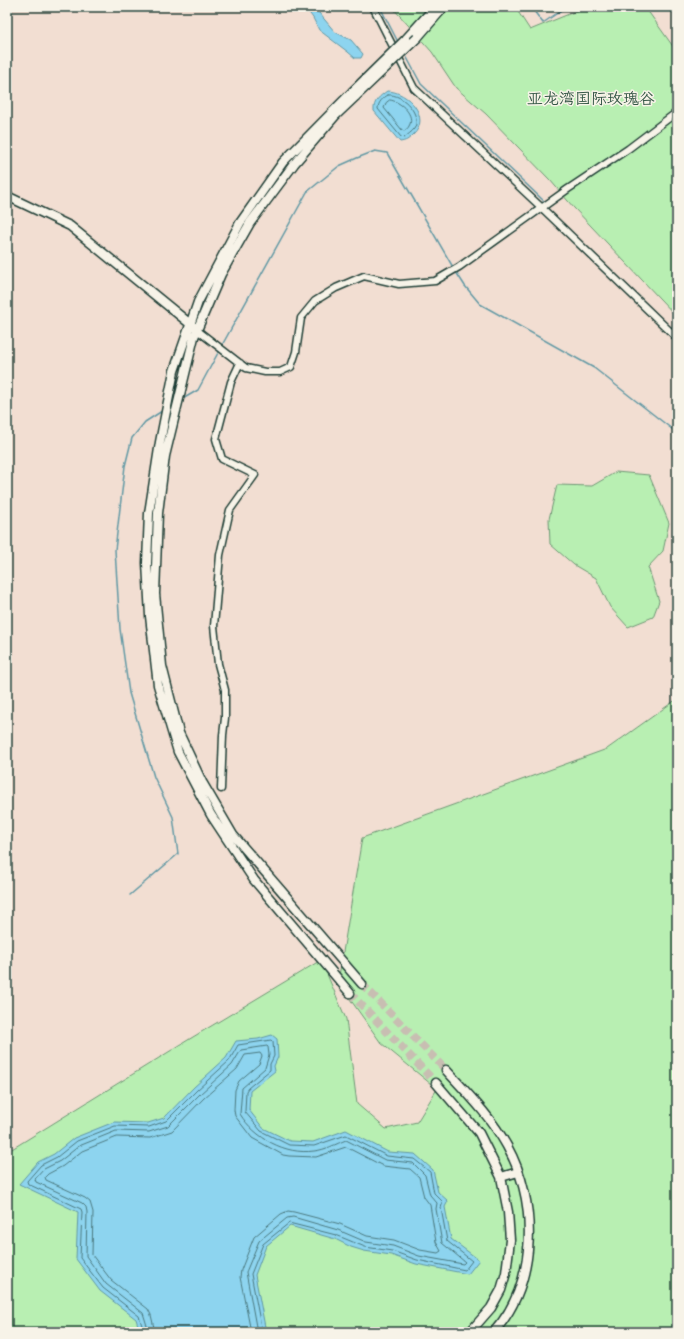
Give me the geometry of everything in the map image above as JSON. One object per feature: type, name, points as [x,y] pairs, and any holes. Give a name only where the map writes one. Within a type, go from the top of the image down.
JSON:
[{"type":"main road","points":[[362,984],[233,835],[202,782],[179,733],[162,666],[155,594],[160,499],[165,456],[194,337],[221,274],[250,223],[294,164],[354,94],[435,7]]},
{"type":"main road","points":[[350,993],[254,880],[211,816],[178,752],[158,685],[150,616],[147,563],[149,513],[160,442],[174,371],[198,302],[240,223],[283,162],[354,94],[417,38],[444,7]]},
{"type":"main road","points":[[7,196],[70,226],[197,330]]},
{"type":"main road","points":[[151,497],[153,506],[160,499]]},
{"type":"main road","points":[[148,532],[150,522],[153,520],[158,530]]},
{"type":"main road","points":[[446,1070],[483,1111],[507,1146],[524,1191],[528,1215],[529,1240],[524,1279],[516,1299],[501,1325],[494,1332]]},
{"type":"main road","points":[[436,1083],[479,1133],[501,1177],[508,1212],[510,1240],[506,1273],[501,1290],[491,1308],[470,1332]]},
{"type":"main road","points":[[501,1177],[518,1172]]},
{"type":"street","points":[[373,7],[414,88],[542,208],[677,338]]},
{"type":"street","points":[[197,330],[246,368],[265,372],[280,372],[291,367],[296,352],[301,318],[315,301],[336,288],[364,276],[399,284],[435,281],[448,274],[628,149],[677,112]]},
{"type":"street","points":[[221,789],[225,690],[218,664],[214,626],[220,555],[230,510],[255,475],[222,458],[216,439],[231,382],[240,363]]},
{"type":"green space","name":"亚龙湾国际玫瑰谷","points":[[392,7],[515,7],[530,30],[586,7],[645,7],[677,52],[677,317],[574,208],[550,180],[486,114],[456,88],[432,52]]},
{"type":"green space","points":[[616,472],[649,475],[669,523],[663,551],[648,567],[659,601],[653,617],[628,627],[610,607],[596,578],[574,565],[550,544],[549,519],[557,485],[592,486]]},
{"type":"green space","points":[[677,699],[677,1332],[7,1332],[7,1152],[321,960],[346,1019],[357,1104],[386,1129],[417,1122],[437,1089],[381,1043],[338,982],[362,838],[607,749]]},
{"type":"water","points":[[305,7],[314,7],[335,32],[351,40],[363,54],[361,58],[355,58],[319,30]]},
{"type":"water","points":[[387,91],[403,95],[415,107],[419,114],[420,121],[418,128],[413,135],[405,141],[400,142],[374,111],[376,102]]},
{"type":"water","points":[[272,1035],[277,1039],[278,1057],[274,1066],[275,1071],[250,1091],[249,1110],[263,1128],[290,1141],[313,1142],[346,1130],[388,1152],[415,1154],[433,1170],[438,1192],[448,1201],[445,1207],[451,1239],[479,1260],[468,1274],[416,1264],[391,1255],[364,1251],[351,1247],[335,1239],[290,1226],[266,1246],[255,1275],[266,1332],[140,1332],[136,1319],[100,1291],[76,1259],[78,1212],[19,1184],[38,1162],[54,1154],[74,1138],[114,1122],[148,1123],[164,1118],[194,1087],[226,1058],[236,1041],[258,1039]]},
{"type":"waterway","points":[[380,7],[398,42]]},
{"type":"waterway","points":[[531,7],[543,23],[566,7]]},
{"type":"waterway","points":[[405,54],[421,84],[546,203]]},
{"type":"waterway","points":[[221,347],[307,192],[339,166],[375,151],[387,153],[454,269]]},
{"type":"waterway","points":[[456,272],[480,304],[594,368],[677,433]]},
{"type":"waterway","points":[[181,400],[198,390],[219,351]]},
{"type":"waterway","points":[[130,895],[178,854],[173,817],[154,777],[129,693],[120,629],[115,550],[125,466],[132,438],[145,422],[162,411]]},
{"type":"tunnel","points":[[362,984],[446,1070]]},
{"type":"tunnel","points":[[350,993],[436,1083]]}]
